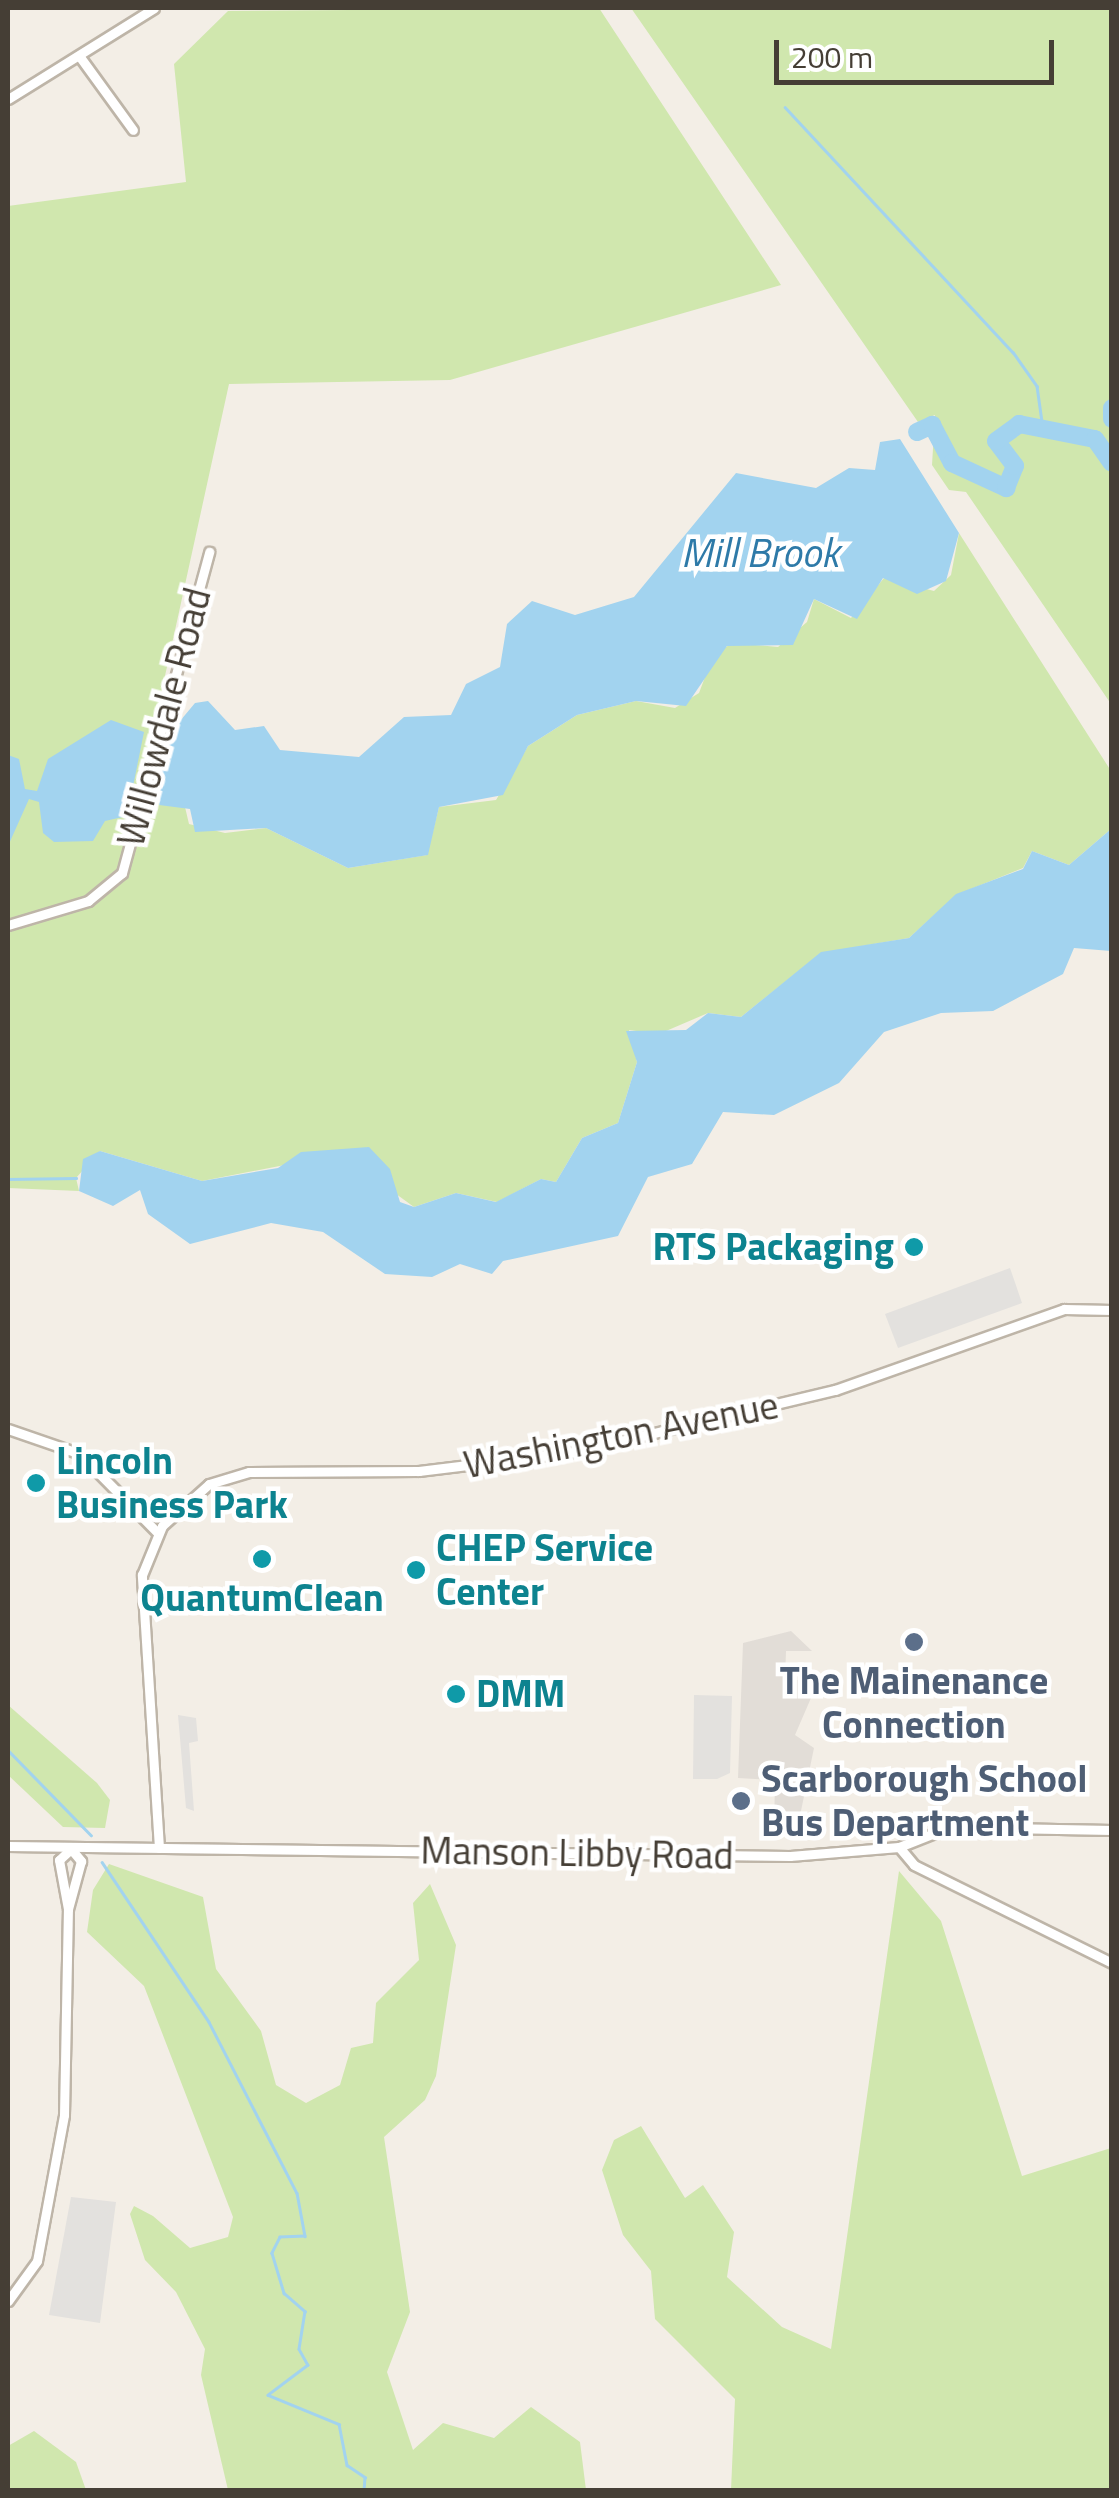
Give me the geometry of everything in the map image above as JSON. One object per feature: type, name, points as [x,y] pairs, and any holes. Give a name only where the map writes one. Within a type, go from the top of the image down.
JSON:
[{"type":"street","points":[[8,99],[154,8]]},
{"type":"street","points":[[80,57],[133,130]]},
{"type":"street","name":"Willowdale Road","points":[[8,925],[88,901],[122,872],[208,552]]},
{"type":"street","name":"Washington Avenue","points":[[157,1532],[186,1499],[236,1474],[418,1471],[574,1452],[806,1398],[1064,1310],[1112,1310]]},
{"type":"street","points":[[8,1428],[80,1454],[157,1532],[141,1600],[159,1848]]},
{"type":"street","points":[[1112,1830],[958,1827],[898,1847],[914,1865],[1112,1963]]},
{"type":"street","name":"Manson Libby Road","points":[[8,1846],[850,1856],[898,1847]]},
{"type":"street","points":[[8,2302],[39,2253],[62,2128],[68,1909],[60,1860],[70,1849],[82,1861],[68,1909]]},
{"type":"shaded area","points":[[1010,1268],[1022,1303],[898,1348],[885,1314]]},
{"type":"shaded area","points":[[791,1631],[812,1651],[786,1651],[785,1679],[814,1681],[814,1691],[795,1735],[814,1748],[796,1835],[774,1830],[775,1780],[738,1778],[743,1643]]},
{"type":"shaded area","points":[[694,1695],[732,1696],[730,1773],[717,1779],[693,1779]]},
{"type":"shaded area","points":[[178,1715],[196,1718],[198,1741],[189,1743],[194,1811],[186,1808]]},
{"type":"shaded area","points":[[71,2197],[116,2202],[100,2323],[49,2315]]},
{"type":"green space","points":[[599,8],[781,285],[450,380],[229,384],[138,799],[185,807],[189,824],[225,833],[266,828],[348,868],[427,855],[439,807],[496,800],[528,746],[577,715],[636,701],[675,708],[699,693],[713,656],[732,643],[778,647],[807,622],[814,599],[851,618],[884,578],[934,591],[951,575],[959,533],[1111,771],[1111,829],[1069,865],[1032,851],[1023,868],[956,895],[909,938],[821,953],[741,1017],[708,1013],[659,1034],[629,1030],[637,1062],[618,1123],[582,1138],[556,1182],[541,1179],[497,1202],[456,1193],[414,1207],[341,1154],[202,1181],[100,1151],[76,1178],[79,1191],[8,1188],[8,206],[186,182],[174,64],[228,11]]},
{"type":"green space","points":[[631,8],[1111,8],[1111,704],[966,492],[949,490],[932,465],[935,415],[918,422]]},
{"type":"green space","points":[[8,1705],[97,1783],[110,1800],[105,1828],[63,1827],[8,1775]]},
{"type":"green space","points":[[109,1864],[203,1897],[216,1969],[261,2031],[276,2085],[306,2103],[340,2085],[351,2048],[373,2043],[376,2003],[419,1960],[413,1903],[430,1884],[456,1945],[436,2076],[425,2100],[384,2137],[410,2312],[387,2372],[413,2450],[443,2423],[494,2438],[531,2407],[580,2442],[586,2490],[228,2490],[201,2375],[205,2349],[176,2292],[145,2260],[130,2214],[134,2206],[153,2216],[190,2248],[228,2237],[233,2217],[144,1986],[87,1932],[93,1890]]},
{"type":"green space","points":[[899,1871],[941,1921],[1022,2176],[1111,2148],[1111,2490],[731,2490],[735,2399],[655,2319],[651,2271],[623,2235],[602,2170],[614,2140],[641,2126],[685,2198],[703,2185],[734,2232],[727,2277],[782,2327],[831,2349]]},
{"type":"green space","points":[[34,2431],[76,2462],[86,2490],[8,2490],[8,2446]]},
{"type":"water","name":"Mill Brook","points":[[900,439],[959,533],[946,581],[917,594],[883,578],[857,619],[814,599],[793,645],[727,646],[686,706],[636,701],[577,715],[528,746],[503,795],[439,807],[428,855],[348,868],[266,828],[195,832],[190,809],[159,805],[165,739],[195,703],[208,701],[235,730],[264,726],[280,750],[359,757],[404,717],[451,715],[466,684],[500,667],[507,624],[532,601],[575,615],[634,597],[736,473],[816,488],[849,468],[875,470],[880,442]]},
{"type":"water","points":[[111,720],[144,732],[127,816],[105,821],[93,841],[54,842],[43,833],[39,802],[29,799],[8,846],[8,755],[19,759],[25,789],[37,791],[48,759]]},
{"type":"water","points":[[1111,829],[1111,951],[1074,948],[1063,974],[993,1011],[941,1013],[884,1032],[839,1083],[774,1115],[723,1112],[692,1164],[648,1177],[618,1236],[503,1261],[492,1274],[460,1264],[432,1277],[385,1274],[323,1232],[271,1223],[190,1244],[148,1214],[140,1190],[113,1206],[79,1191],[83,1159],[100,1151],[202,1181],[278,1168],[301,1152],[369,1147],[390,1169],[400,1202],[414,1207],[456,1193],[496,1202],[541,1179],[556,1182],[582,1138],[618,1123],[637,1062],[626,1031],[686,1030],[708,1013],[741,1017],[821,952],[909,938],[956,894],[1023,869],[1032,851],[1069,865]]},
{"type":"waterway","points":[[785,107],[1013,352],[1037,386],[1042,422]]},
{"type":"waterway","name":"Mill Brook","points":[[1112,408],[1112,419]]},
{"type":"waterway","name":"Mill Brook","points":[[917,432],[932,425],[952,463],[1006,488],[1015,466],[996,441],[1019,424],[1095,439],[1112,463]]},
{"type":"waterway","points":[[8,1179],[76,1178]]},
{"type":"waterway","points":[[8,1750],[91,1835]]},
{"type":"waterway","points":[[102,1862],[209,2022],[297,2193],[305,2236],[280,2237],[272,2253],[284,2293],[305,2311],[299,2349],[308,2365],[268,2395],[339,2424],[347,2465],[365,2477],[364,2490]]},
{"type":"place","name":"RTS Packaging","points":[[914,1247]]},
{"type":"place","name":"Lincoln Business Park","points":[[36,1483]]},
{"type":"place","name":"QuantumClean","points":[[262,1559]]},
{"type":"place","name":"CHEP Service Center","points":[[416,1570]]},
{"type":"place","name":"The Mainenance Connection","points":[[914,1642]]},
{"type":"place","name":"DMM","points":[[456,1694]]},
{"type":"place","name":"Scarborough School Bus Department","points":[[741,1801]]}]
